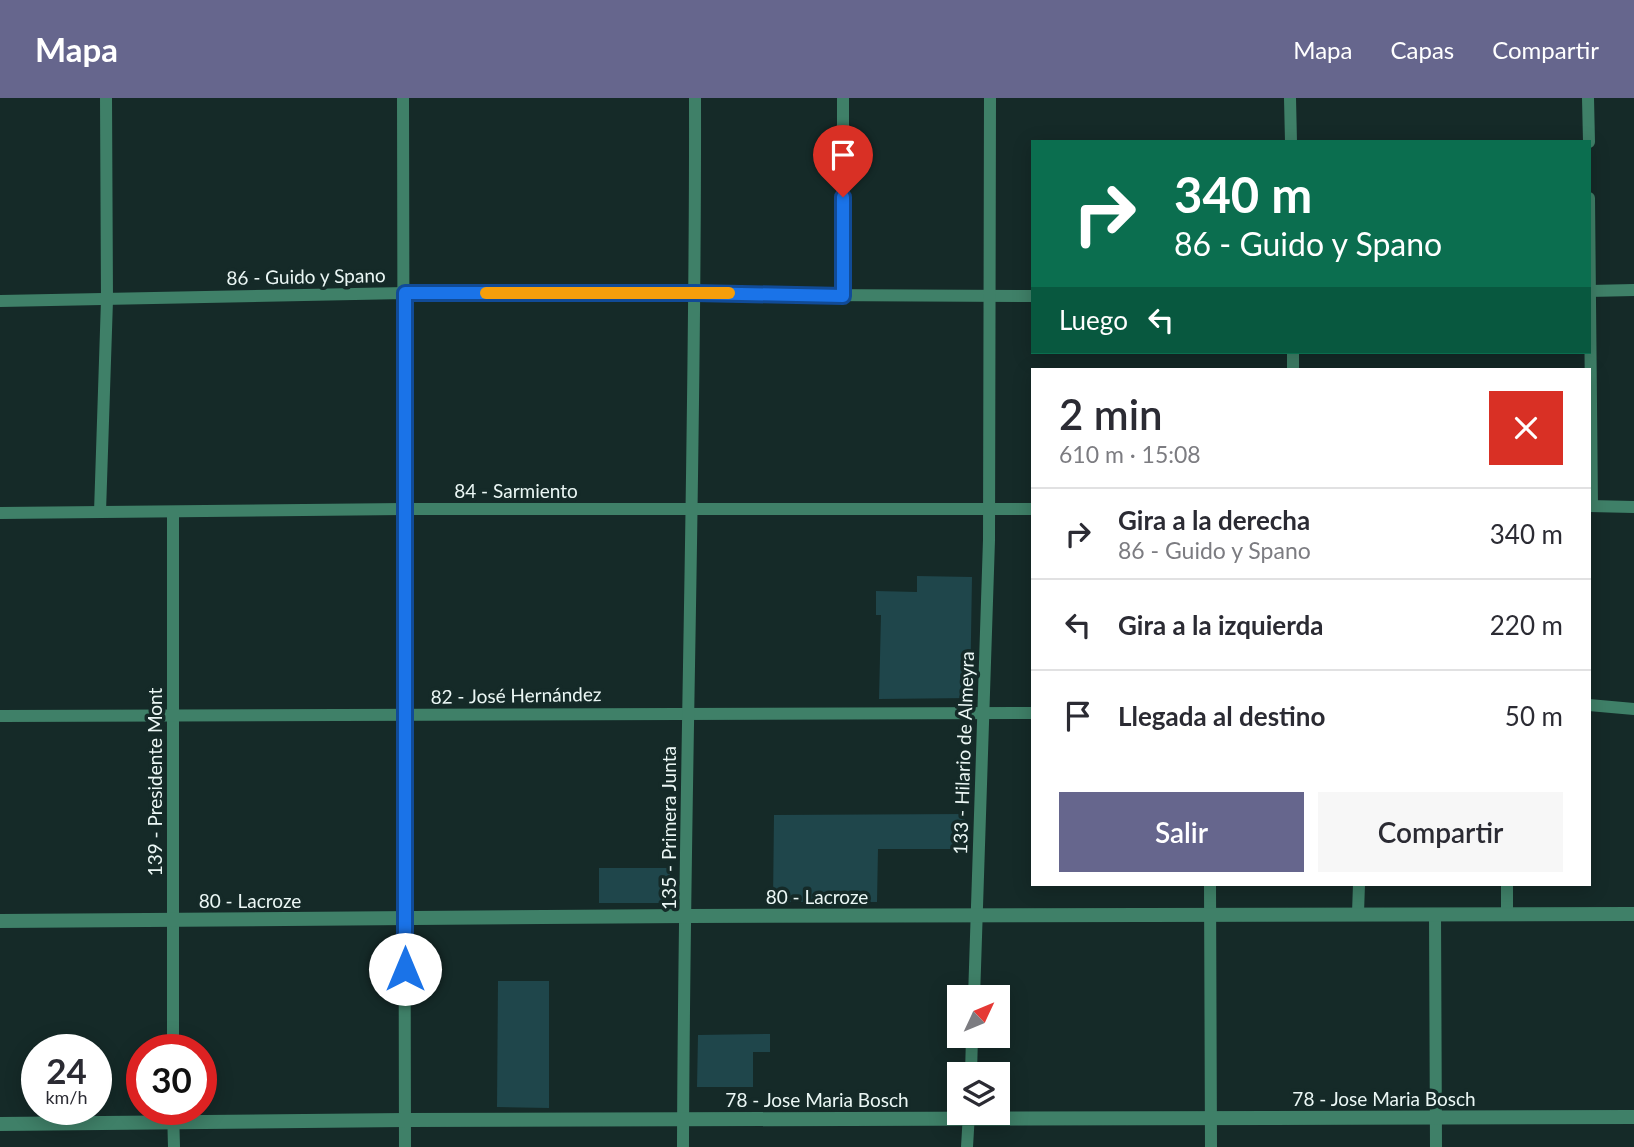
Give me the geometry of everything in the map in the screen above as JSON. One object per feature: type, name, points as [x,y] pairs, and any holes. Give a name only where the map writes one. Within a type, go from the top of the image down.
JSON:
[{"type":"street","points":[[100,512],[107,300],[106,98]]},
{"type":"street","points":[[402,98],[405,293],[405,1147]]},
{"type":"street","name":"135 - Primera Junta","points":[[683,1147],[695,293],[695,98]]},
{"type":"street","points":[[843,98],[843,296]]},
{"type":"street","name":"133 - Hilario de Almeyra","points":[[975,985],[989,509],[990,98]]},
{"type":"street","points":[[1290,98],[1291,140]]},
{"type":"street","points":[[1588,98],[1589,140]]},
{"type":"street","points":[[1591,290],[1634,290]]},
{"type":"street","name":"86 - Guido y Spano","points":[[0,301],[405,293],[1031,296]]},
{"type":"street","points":[[1591,506],[1634,507]]},
{"type":"street","name":"84 - Sarmiento","points":[[0,513],[404,509],[1031,509]]},
{"type":"street","name":"139 - Presidente Mont","points":[[173,513],[173,1034]]},
{"type":"street","points":[[1591,705],[1634,709]]},
{"type":"street","name":"82 - José Hernández","points":[[0,716],[1031,713]]},
{"type":"street","points":[[1210,886],[1211,1147]]},
{"type":"street","points":[[1358,913],[1359,886]]},
{"type":"street","points":[[1507,886],[1507,914]]},
{"type":"street","name":"80 - Lacroze","points":[[0,921],[687,916],[1210,916],[1358,913],[1634,914]]},
{"type":"street","points":[[1435,915],[1436,1147]]},
{"type":"street","name":"78 - Jose Maria Bosch","points":[[217,1118],[405,1120],[947,1115]]},
{"type":"street","name":"78 - Jose Maria Bosch","points":[[1010,1116],[1634,1117]]},
{"type":"street","name":"78 - Jose Maria Bosch","points":[[0,1124],[126,1119]]},
{"type":"street","points":[[173,1125],[174,1147]]},
{"type":"street","points":[[967,1147],[968,1125]]},
{"type":"building","points":[[917,576],[972,577],[970,698],[879,699],[881,615],[876,615],[876,591],[917,592]]},
{"type":"building","points":[[965,814],[963,849],[878,849],[877,902],[773,902],[774,815]]},
{"type":"building","points":[[599,868],[670,868],[670,896],[662,903],[599,903]]},
{"type":"building","points":[[498,981],[549,981],[549,1108],[497,1107]]},
{"type":"building","points":[[770,1034],[770,1052],[753,1052],[753,1087],[697,1087],[698,1035]]},
{"type":"slow traffic","points":[[486,293],[729,293]]},
{"type":"route","points":[[405,969],[405,293],[843,296],[843,197]]}]
